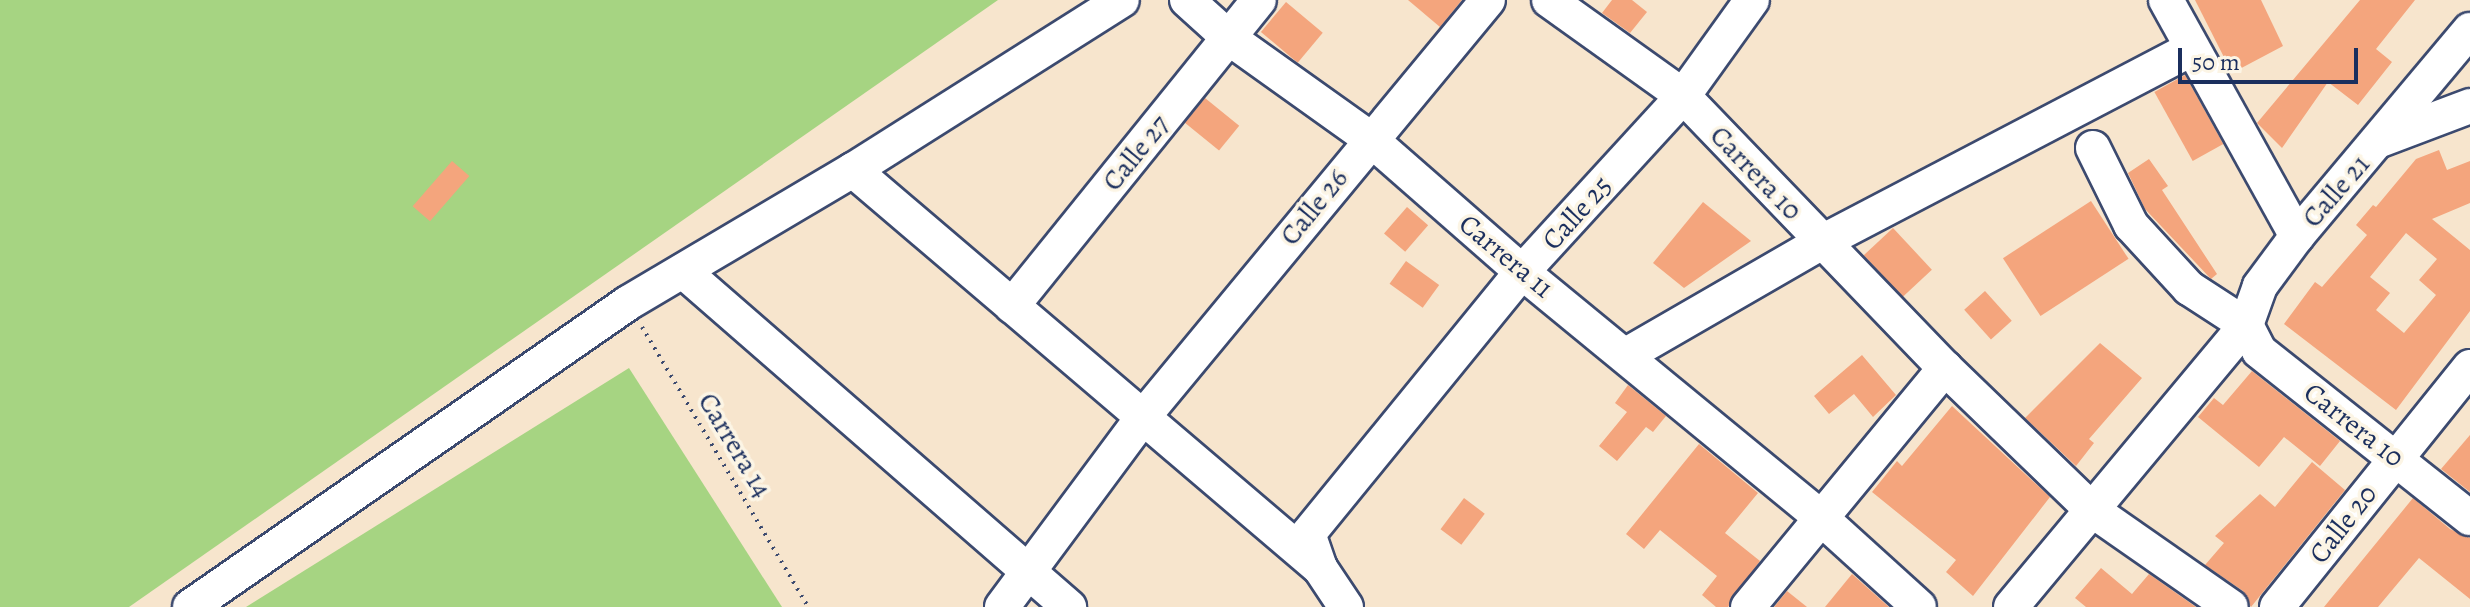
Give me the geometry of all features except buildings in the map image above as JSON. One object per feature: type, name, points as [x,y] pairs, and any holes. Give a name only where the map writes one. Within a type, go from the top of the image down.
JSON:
[{"type":"street","points":[[190,607],[628,303],[853,170],[1122,0]]},
{"type":"street","name":"Carrera 11","points":[[1187,0],[1229,38],[1369,138],[1522,272],[1628,354],[1821,518],[1919,607]]},
{"type":"street","name":"Calle 27","points":[[1012,306],[1259,0]]},
{"type":"street","name":"Calle 26","points":[[1002,607],[1143,417],[1369,138],[1488,0]]},
{"type":"street","name":"Carrera 10","points":[[1549,0],[1683,96],[1945,368],[2092,510],[2231,607]]},
{"type":"street","name":"Calle 25","points":[[1320,568],[1308,534],[1522,272],[1683,96],[1752,0]]},
{"type":"street","points":[[2166,0],[2297,236]]},
{"type":"street","points":[[2380,140],[2470,30]]},
{"type":"street","points":[[1628,354],[1822,242],[2191,49]]},
{"type":"street","name":"Calle 21","points":[[2246,325],[2260,286],[2297,236],[2380,140],[2470,106]]},
{"type":"street","name":"Carrera 10","points":[[2093,148],[2131,225],[2189,288],[2246,325],[2259,351],[2470,518]]},
{"type":"street","points":[[853,170],[1320,568],[1346,607]]},
{"type":"street","points":[[683,271],[1028,575],[1069,607]]},
{"type":"street","points":[[2011,607],[2246,325]]},
{"type":"street","name":"Calle 20","points":[[2277,607],[2470,367]]},
{"type":"street","points":[[1748,607],[1945,368]]},
{"type":"path","name":"Carrera 14","points":[[628,303],[808,607]]},
{"type":"green space","points":[[0,0],[998,0],[129,607],[0,607]]},
{"type":"green space","points":[[629,368],[782,607],[246,607]]}]
